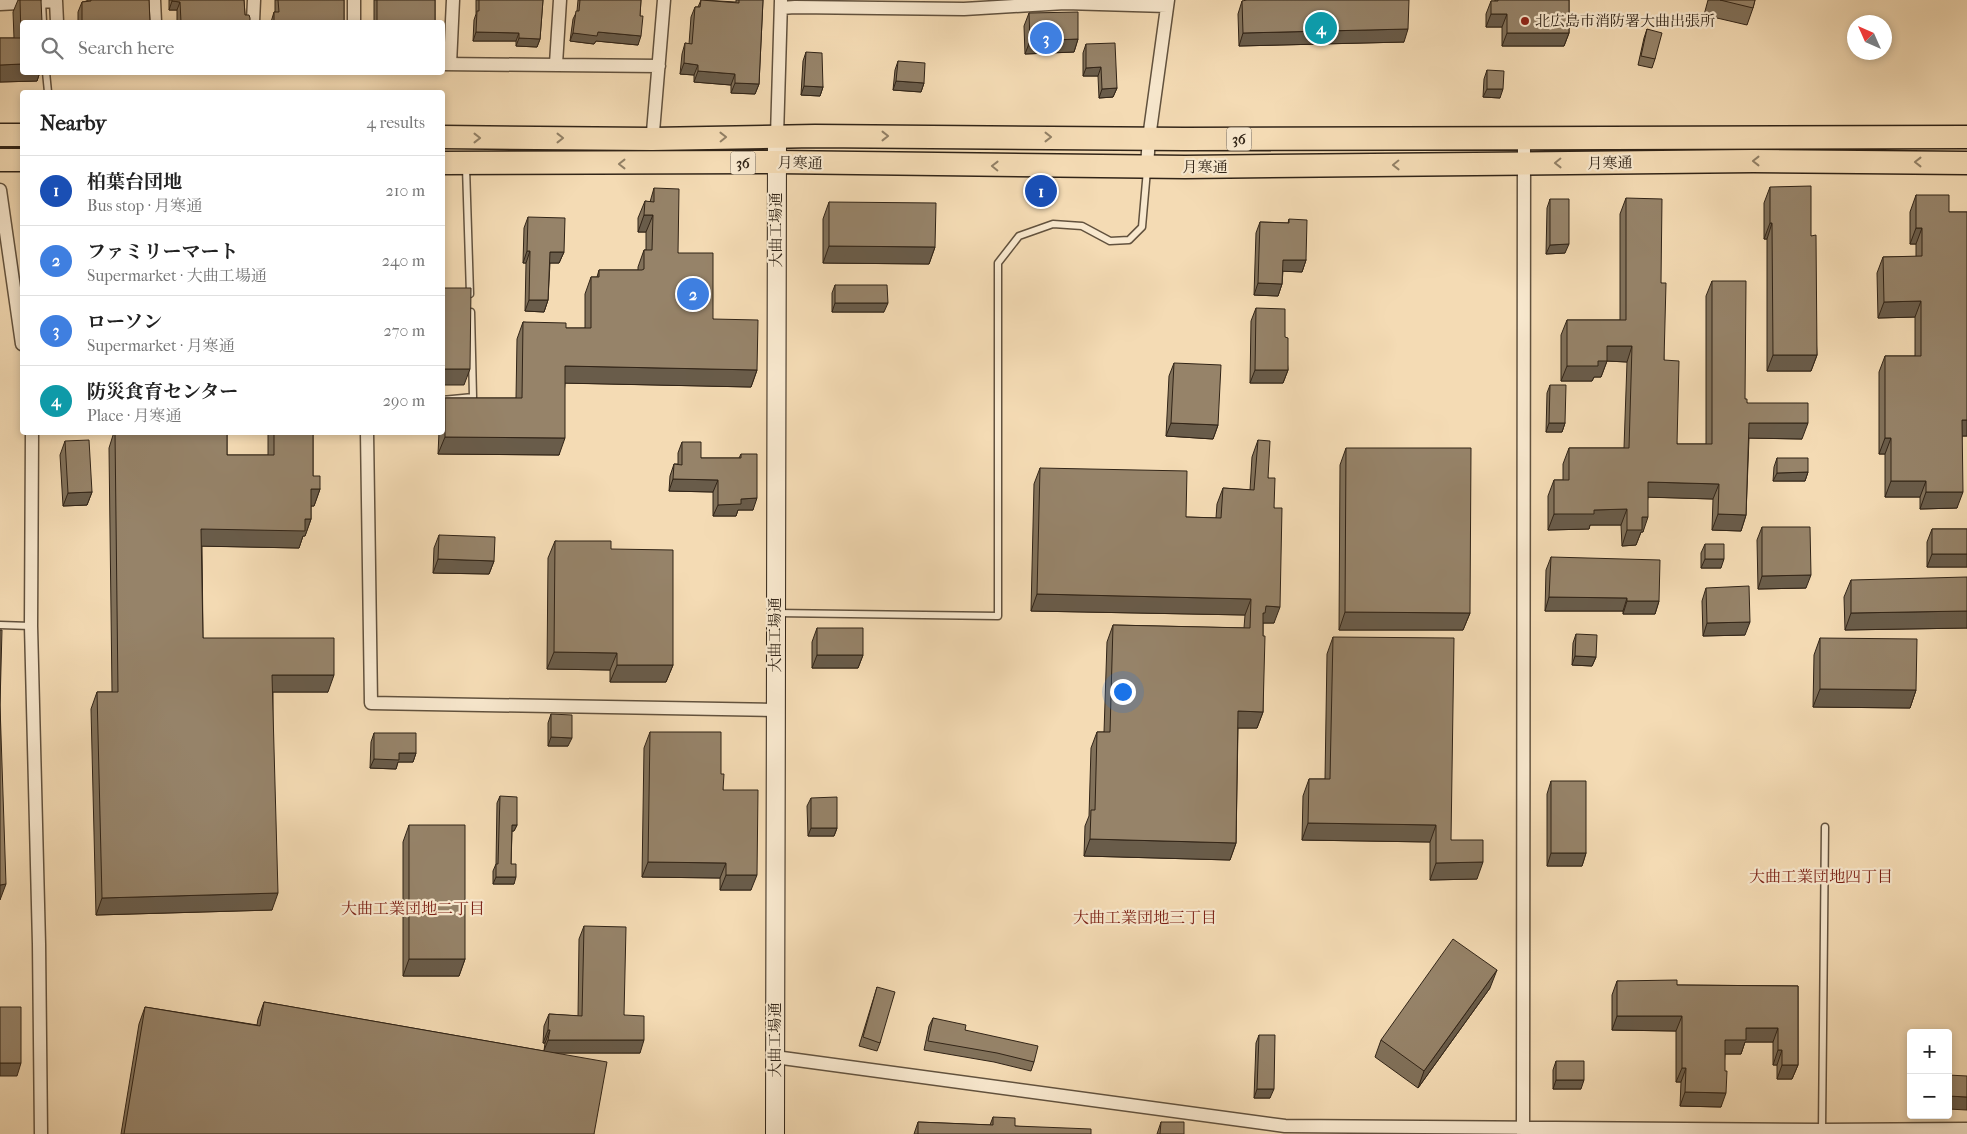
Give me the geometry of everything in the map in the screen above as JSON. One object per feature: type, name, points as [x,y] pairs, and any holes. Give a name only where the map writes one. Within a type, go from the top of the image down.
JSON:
[{"type":"highway","points":[[0,135],[20,135]]},
{"type":"highway","name":"月寒通","points":[[445,137],[652,139],[777,136],[1149,138],[1967,137]]},
{"type":"highway","points":[[0,160],[20,160]]},
{"type":"highway","name":"月寒通","points":[[445,163],[651,164],[777,162],[1147,166],[1753,161],[1967,163]]},
{"type":"street","points":[[154,0],[155,20]]},
{"type":"street","points":[[253,20],[254,0]]},
{"type":"street","points":[[354,0],[354,20]]},
{"type":"street","points":[[453,0],[446,64],[659,66]]},
{"type":"street","points":[[556,64],[560,0]]},
{"type":"street","points":[[651,164],[664,0]]},
{"type":"street","points":[[0,4],[56,1],[57,20]]},
{"type":"street","points":[[777,136],[781,4],[1167,3],[1147,166]]},
{"type":"street","name":"大曲工場通","points":[[775,1134],[777,136]]},
{"type":"street","points":[[1523,1132],[1524,138]]},
{"type":"street","points":[[0,190],[20,330]]},
{"type":"street","points":[[32,435],[31,626],[39,944],[41,1134]]},
{"type":"street","points":[[367,435],[371,703],[775,710]]},
{"type":"street","points":[[775,1057],[1285,1126],[1523,1132],[1967,1129]]},
{"type":"lane","points":[[42,2],[43,20]]},
{"type":"lane","points":[[46,75],[48,90]]},
{"type":"lane","points":[[445,400],[473,397],[466,163]]},
{"type":"lane","points":[[775,613],[998,616],[998,263],[1019,236],[1053,224],[1082,226],[1110,241],[1129,240],[1142,227],[1147,166]]},
{"type":"lane","points":[[0,625],[31,626]]},
{"type":"lane","points":[[1822,1130],[1825,827]]},
{"type":"building","points":[[20,0],[41,0],[42,20],[21,20]]},
{"type":"building","points":[[149,0],[150,20],[82,20],[82,2]]},
{"type":"building","points":[[244,0],[245,15],[249,15],[250,20],[181,20],[180,2],[172,1]]},
{"type":"building","points":[[278,0],[344,0],[344,20],[274,20],[274,12],[279,12]]},
{"type":"building","points":[[377,0],[435,0],[435,20],[377,20]]},
{"type":"building","points":[[479,0],[543,0],[540,39],[519,38],[519,33],[476,32]]},
{"type":"building","points":[[580,0],[641,0],[640,16],[643,16],[641,36],[598,32],[597,36],[573,33],[576,11],[579,11]]},
{"type":"building","points":[[701,0],[739,3],[739,0],[763,0],[759,84],[735,83],[735,74],[698,71],[698,65],[684,63],[685,43],[692,44],[695,7],[700,7]]},
{"type":"building","points":[[1409,0],[1408,29],[1243,33],[1242,1]]},
{"type":"building","name":"北広島市消防署大曲出張所","points":[[1569,0],[1569,33],[1507,33],[1507,14],[1491,14],[1491,1]]},
{"type":"building","points":[[1720,0],[1755,0],[1753,8]]},
{"type":"building","points":[[1078,12],[1078,39],[1030,41],[1029,13]]},
{"type":"building","points":[[1647,29],[1662,33],[1655,59],[1641,56]]},
{"type":"building","points":[[0,38],[20,38],[20,64],[0,65]]},
{"type":"building","points":[[1115,43],[1117,88],[1102,89],[1101,67],[1086,68],[1086,44]]},
{"type":"building","points":[[806,52],[822,53],[823,87],[804,86]]},
{"type":"building","points":[[898,61],[925,63],[924,83],[896,81]]},
{"type":"building","points":[[1487,70],[1504,71],[1503,89],[1487,89]]},
{"type":"building","points":[[1811,186],[1811,236],[1816,235],[1817,355],[1773,355],[1770,187]]},
{"type":"building","points":[[654,188],[679,189],[678,253],[713,253],[713,319],[758,320],[757,370],[565,366],[565,438],[445,437],[445,398],[522,398],[523,322],[566,323],[566,328],[591,328],[591,277],[599,277],[599,270],[644,269],[644,250],[652,250],[653,215],[644,215],[645,201],[654,202]]},
{"type":"building","points":[[1916,195],[1949,195],[1949,212],[1967,212],[1967,420],[1962,420],[1963,492],[1926,492],[1926,481],[1891,481],[1891,438],[1885,438],[1885,356],[1921,356],[1921,301],[1884,302],[1883,257],[1922,256],[1922,228],[1916,228]]},
{"type":"building","points":[[1626,198],[1662,199],[1661,283],[1666,283],[1664,360],[1679,361],[1677,444],[1712,444],[1712,281],[1746,281],[1745,399],[1747,399],[1747,403],[1808,403],[1808,423],[1749,423],[1746,515],[1718,514],[1719,484],[1648,482],[1648,517],[1642,517],[1642,530],[1627,530],[1627,509],[1594,510],[1594,514],[1554,514],[1554,480],[1569,480],[1569,448],[1629,448],[1632,346],[1607,346],[1607,361],[1598,361],[1598,366],[1567,366],[1567,320],[1626,320]]},
{"type":"building","points":[[1550,199],[1569,199],[1569,244],[1550,245]]},
{"type":"building","points":[[829,202],[936,203],[935,247],[829,246]]},
{"type":"building","points":[[528,217],[565,218],[564,252],[550,252],[548,300],[529,300],[530,251],[527,251]]},
{"type":"building","points":[[1289,219],[1307,220],[1306,260],[1283,260],[1282,284],[1258,283],[1260,222],[1289,223]]},
{"type":"building","points":[[835,285],[887,285],[888,303],[835,303]]},
{"type":"building","points":[[445,288],[471,288],[470,369],[445,369]]},
{"type":"building","points":[[1256,308],[1285,309],[1285,337],[1288,338],[1288,370],[1255,370]]},
{"type":"building","points":[[1174,363],[1221,365],[1218,425],[1171,423]]},
{"type":"building","points":[[1550,385],[1566,385],[1565,423],[1549,423]]},
{"type":"building","points":[[115,435],[227,435],[227,455],[274,455],[274,435],[313,435],[313,476],[320,476],[320,489],[311,489],[311,519],[305,519],[305,531],[201,529],[203,638],[334,638],[334,675],[272,675],[278,893],[102,898],[97,692],[118,692]]},
{"type":"building","points":[[89,440],[92,492],[68,493],[65,441]]},
{"type":"building","points":[[1258,440],[1270,441],[1268,478],[1275,478],[1274,508],[1282,508],[1280,607],[1266,606],[1265,613],[1263,613],[1263,636],[1265,636],[1263,712],[1238,711],[1236,843],[1090,839],[1091,810],[1095,810],[1097,732],[1110,732],[1113,625],[1250,628],[1251,599],[1037,594],[1040,468],[1187,471],[1186,517],[1221,518],[1223,488],[1254,490]]},
{"type":"building","points":[[682,442],[701,442],[701,458],[741,458],[741,454],[757,454],[757,498],[741,499],[741,504],[718,505],[718,480],[673,479],[674,464],[682,465]]},
{"type":"building","points":[[1346,448],[1471,448],[1470,613],[1345,612]]},
{"type":"building","points":[[1777,458],[1808,458],[1808,472],[1777,473]]},
{"type":"building","points":[[1762,527],[1810,527],[1811,575],[1762,576]]},
{"type":"building","points":[[1932,529],[1967,529],[1967,554],[1932,554]]},
{"type":"building","points":[[439,535],[495,537],[494,561],[438,559]]},
{"type":"building","points":[[555,541],[611,541],[611,549],[673,550],[673,665],[617,665],[617,653],[554,652]]},
{"type":"building","points":[[1705,544],[1724,544],[1724,559],[1705,559]]},
{"type":"building","points":[[1551,557],[1660,560],[1659,601],[1627,601],[1627,598],[1549,597]]},
{"type":"building","points":[[1967,577],[1967,611],[1851,613],[1851,580]]},
{"type":"building","points":[[1749,586],[1750,622],[1707,623],[1706,588]]},
{"type":"building","points":[[817,628],[863,628],[863,655],[817,655]]},
{"type":"building","points":[[0,630],[2,630],[0,705]]},
{"type":"building","points":[[1576,634],[1597,635],[1596,657],[1575,656]]},
{"type":"building","points":[[1333,637],[1454,638],[1451,840],[1483,840],[1483,862],[1436,863],[1436,825],[1308,823],[1309,779],[1330,779]]},
{"type":"building","points":[[1820,638],[1917,639],[1916,690],[1820,689]]},
{"type":"building","points":[[0,705],[6,884],[0,885]]},
{"type":"building","points":[[551,714],[572,715],[572,738],[551,737]]},
{"type":"building","points":[[650,732],[721,732],[721,774],[724,774],[723,790],[758,790],[757,875],[726,875],[726,863],[648,862]]},
{"type":"building","points":[[374,733],[416,733],[416,753],[399,753],[399,760],[374,759]]},
{"type":"building","points":[[1551,781],[1586,781],[1586,853],[1551,853]]},
{"type":"building","points":[[500,796],[517,797],[517,825],[512,825],[511,864],[516,864],[516,877],[496,877]]},
{"type":"building","points":[[837,797],[837,828],[811,828],[811,798]]},
{"type":"building","points":[[409,825],[465,825],[465,959],[409,959]]},
{"type":"building","points":[[584,926],[626,927],[624,1015],[644,1016],[644,1040],[548,1040],[550,1030],[548,1030],[549,1014],[582,1016]]},
{"type":"building","points":[[1453,939],[1497,970],[1424,1071],[1381,1040]]},
{"type":"building","points":[[1677,980],[1677,985],[1798,986],[1798,1065],[1782,1065],[1782,1050],[1778,1050],[1778,1028],[1746,1028],[1746,1040],[1725,1040],[1726,1093],[1685,1092],[1686,1068],[1682,1068],[1682,1016],[1617,1016],[1617,981]]},
{"type":"building","points":[[877,987],[895,992],[880,1043],[863,1037]]},
{"type":"building","points":[[264,1002],[607,1062],[594,1134],[124,1134],[145,1007],[260,1026]]},
{"type":"building","points":[[0,1007],[21,1007],[21,1063],[0,1063]]},
{"type":"building","points":[[933,1018],[966,1025],[965,1030],[1038,1046],[1034,1062],[997,1053],[928,1041]]},
{"type":"building","points":[[1259,1035],[1275,1035],[1274,1089],[1257,1089]]},
{"type":"building","points":[[1556,1061],[1584,1061],[1584,1080],[1556,1080]]},
{"type":"building","points":[[1952,1075],[1967,1076],[1967,1097],[1952,1096]]},
{"type":"building","points":[[993,1117],[1015,1118],[1015,1126],[1091,1129],[1091,1134],[918,1134],[918,1122],[993,1125]]},
{"type":"building","points":[[1161,1122],[1184,1122],[1184,1134],[1160,1134]]},
{"type":"place","name":"北広島市消防署大曲出張所","points":[[1525,21]]},
{"type":"place","name":"防災食育センター","points":[[1321,28]]},
{"type":"place","name":"ローソン","points":[[1046,38]]},
{"type":"place","name":"柏葉台団地","points":[[1041,191]]},
{"type":"place","name":"ファミリーマート","points":[[693,294]]},
{"type":"district","name":"大曲工業団地四丁目","points":[[1821,876]]},
{"type":"district","name":"大曲工業団地二丁目","points":[[413,908]]},
{"type":"district","name":"大曲工業団地三丁目","points":[[1145,917]]}]
